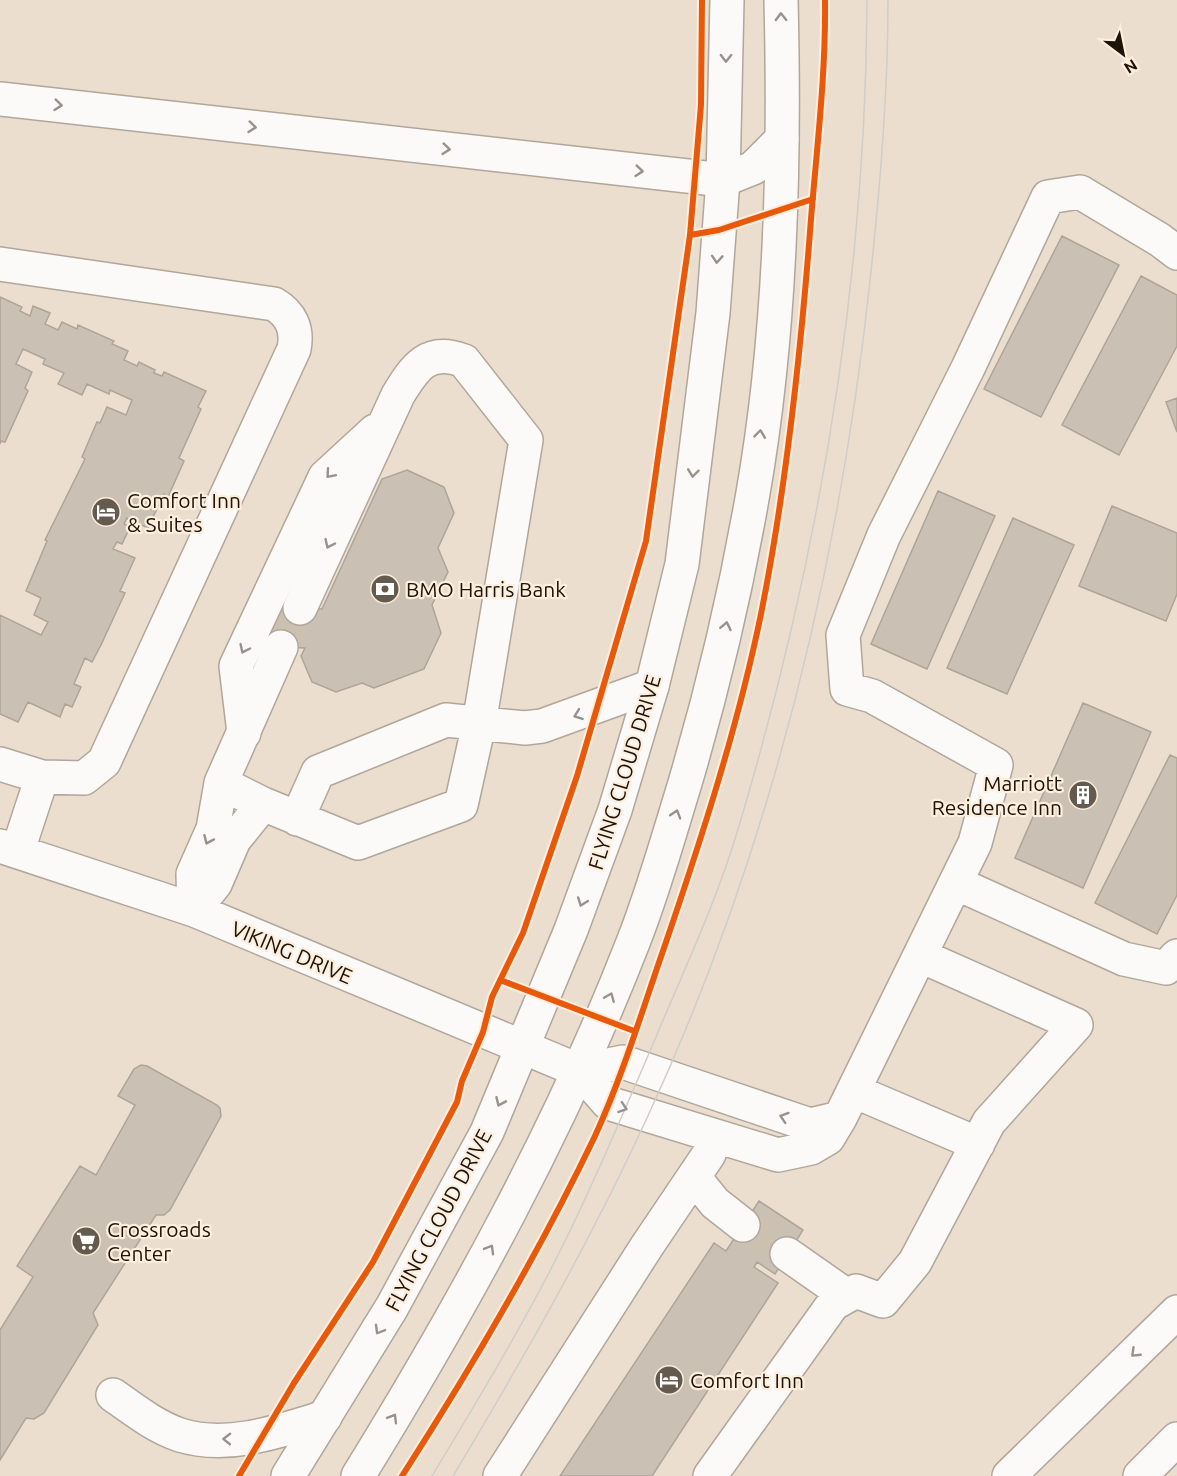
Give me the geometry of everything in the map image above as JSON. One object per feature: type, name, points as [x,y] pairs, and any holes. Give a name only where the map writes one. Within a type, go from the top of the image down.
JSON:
[{"type":"main road","name":"FLYING CLOUD DRIVE","points":[[288,1476],[426,1247],[487,1132],[572,930],[615,810],[652,687],[682,564],[713,313],[723,180],[727,0]]},
{"type":"main road","points":[[357,1476],[445,1333],[505,1223],[580,1071],[635,938],[708,705],[754,489],[768,370],[776,284],[782,139],[781,0]]},
{"type":"main road","points":[[0,99],[723,180],[753,168],[782,139]]},
{"type":"main road","points":[[580,1071],[608,1103],[778,1155],[794,1153],[828,1138],[847,1105],[975,843],[996,765],[872,696],[847,689],[843,635],[884,535],[968,368],[1048,197],[1080,192],[1160,240],[1177,253]]},
{"type":"main road","points":[[0,264],[274,304],[290,318],[296,338],[294,349],[104,762],[84,778],[42,777],[0,764]]},
{"type":"main road","points":[[221,783],[297,819],[358,843],[461,805],[479,724],[526,440],[464,361],[451,356],[435,357],[423,362],[412,372],[300,608]]},
{"type":"main road","points":[[244,733],[236,666],[326,477],[393,408]]},
{"type":"main road","points":[[194,910],[193,874],[213,829],[221,783],[281,647]]},
{"type":"main road","points":[[297,819],[318,772],[446,720],[525,728],[542,726],[652,687]]},
{"type":"main road","points":[[9,848],[42,777]]},
{"type":"main road","points":[[194,910],[215,884],[234,840],[263,804]]},
{"type":"main road","name":"VIKING DRIVE","points":[[9,848],[194,910],[580,1071]]},
{"type":"main road","points":[[956,883],[1124,959],[1166,968],[1177,956]]},
{"type":"main road","points":[[710,1476],[833,1304],[856,1291],[883,1301],[915,1262],[989,1122],[1076,1025],[921,956]]},
{"type":"main road","points":[[580,1071],[623,1062],[810,1125],[847,1105],[978,1144]]},
{"type":"main road","points":[[500,1476],[709,1154],[713,1136]]},
{"type":"main road","points":[[694,1177],[715,1203],[743,1225]]},
{"type":"main road","points":[[787,1254],[847,1296]]},
{"type":"main road","points":[[1009,1476],[1177,1312]]},
{"type":"main road","points":[[113,1395],[153,1422],[181,1435],[209,1439],[263,1436],[325,1418]]},
{"type":"main road","points":[[1140,1476],[1177,1439]]},
{"type":"main road","points":[[1165,1476],[1177,1466]]},
{"type":"building","points":[[1062,236],[1119,265],[1041,417],[984,389]]},
{"type":"building","points":[[1141,276],[1177,295],[1177,346],[1119,455],[1062,425]]},
{"type":"building","name":"Comfort Inn & Suites","points":[[0,297],[22,307],[20,311],[30,316],[33,306],[50,313],[45,324],[58,330],[62,322],[77,329],[78,325],[114,341],[112,344],[128,351],[124,360],[137,366],[139,362],[155,370],[154,373],[162,376],[164,372],[206,391],[198,407],[201,409],[179,458],[184,461],[168,497],[164,494],[148,528],[127,518],[124,524],[130,527],[122,544],[117,542],[113,549],[135,558],[120,591],[125,593],[101,645],[92,662],[85,658],[74,684],[81,687],[72,707],[65,704],[60,717],[28,702],[18,722],[0,714],[0,615],[41,635],[48,622],[34,615],[41,598],[26,591],[47,541],[45,540],[85,459],[82,457],[97,422],[100,423],[107,407],[126,415],[132,400],[110,390],[109,394],[87,384],[82,395],[58,384],[64,373],[43,364],[45,359],[23,349],[16,364],[32,372],[25,388],[28,391],[5,442],[1,441],[0,444]]},
{"type":"building","points":[[1177,398],[1177,432],[1166,402]]},
{"type":"building","name":"BMO Harris Bank","points":[[407,470],[444,487],[454,513],[438,548],[448,572],[432,605],[441,633],[424,669],[374,688],[362,683],[336,692],[312,682],[301,656],[305,648],[256,646],[275,607],[322,609],[382,479]]},
{"type":"building","points":[[938,491],[995,516],[927,669],[871,644]]},
{"type":"building","points":[[1112,506],[1177,533],[1177,594],[1166,621],[1079,586]]},
{"type":"building","points":[[1013,518],[1074,545],[1007,694],[947,668]]},
{"type":"building","name":"Marriott Residence Inn","points":[[1083,703],[1151,732],[1083,888],[1015,858]]},
{"type":"building","points":[[1170,755],[1177,758],[1177,895],[1157,934],[1095,903]]},
{"type":"building","name":"Crossroads Center","points":[[141,1065],[147,1066],[217,1105],[221,1116],[170,1210],[164,1215],[156,1215],[93,1313],[98,1325],[44,1413],[34,1419],[26,1418],[0,1460],[0,1330],[33,1277],[17,1266],[80,1166],[96,1175],[135,1105],[118,1096],[134,1069]]},
{"type":"building","name":"Comfort Inn","points":[[759,1201],[803,1230],[775,1274],[757,1262],[754,1267],[778,1283],[652,1476],[560,1476],[714,1243],[726,1251]]},
{"type":"tunnel","points":[[281,647],[300,608]]},
{"type":"tunnel","points":[[743,1225],[787,1254]]},
{"type":"tram line","points":[[432,1476],[519,1328],[552,1268],[578,1213],[699,936],[739,826],[793,623],[833,418],[858,210],[867,0]]},
{"type":"tram line","points":[[453,1476],[555,1300],[647,1118],[690,1018],[729,916],[763,813],[793,709],[818,603],[857,389],[880,176],[887,71],[888,0]]},
{"type":"cycle path","points":[[239,1476],[294,1383],[373,1262],[457,1102],[462,1081],[483,1032],[492,997],[523,933],[577,776],[646,541],[690,235],[701,105],[702,0]]},
{"type":"cycle path","points":[[402,1476],[504,1309],[574,1180],[595,1136],[641,1017],[718,781],[742,698],[770,565],[792,417],[821,110],[825,0]]},
{"type":"cycle path","points":[[690,235],[719,230],[813,199]]},
{"type":"cycle path","points":[[500,980],[634,1031]]},
{"type":"place","name":"Comfort Inn & Suites","points":[[106,512]]},
{"type":"place","name":"BMO Harris Bank","points":[[385,589]]},
{"type":"place","name":"Marriott Residence Inn","points":[[1083,795]]},
{"type":"place","name":"Crossroads Center","points":[[86,1241]]},
{"type":"place","name":"Comfort Inn","points":[[669,1380]]}]
